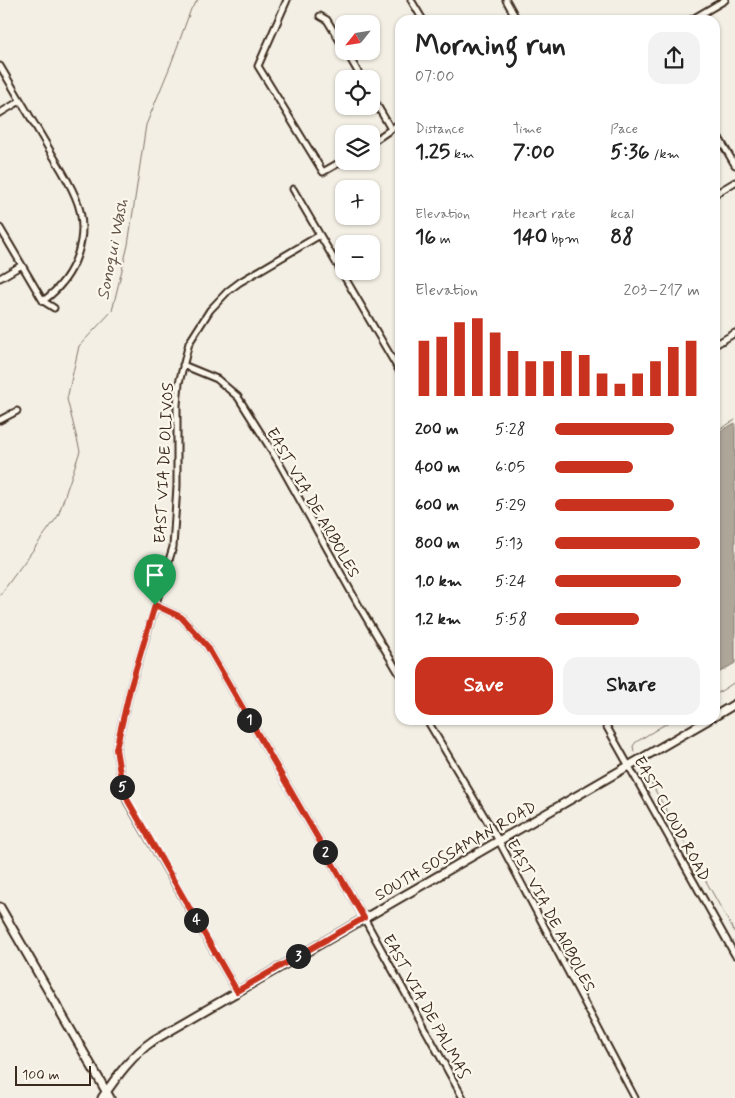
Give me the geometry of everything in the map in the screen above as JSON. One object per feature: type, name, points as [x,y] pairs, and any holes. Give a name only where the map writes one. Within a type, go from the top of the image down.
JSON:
[{"type":"main road","points":[[720,713],[735,704]]},
{"type":"main road","name":"SOUTH SOSSAMAN ROAD","points":[[106,1096],[116,1076],[149,1044],[237,991],[699,725]]},
{"type":"main road","points":[[0,907],[106,1096]]},
{"type":"street","points":[[287,0],[258,66],[323,172],[335,165]]},
{"type":"street","points":[[411,0],[420,15]]},
{"type":"street","points":[[506,0],[515,15]]},
{"type":"street","points":[[700,15],[725,0]]},
{"type":"street","points":[[320,16],[326,20],[335,34]]},
{"type":"street","points":[[0,66],[76,197],[80,210],[82,227],[79,252],[74,265],[60,286],[43,301]]},
{"type":"street","points":[[0,113],[20,101]]},
{"type":"street","points":[[380,110],[391,129]]},
{"type":"street","points":[[380,137],[395,126]]},
{"type":"street","points":[[720,140],[735,166]]},
{"type":"street","points":[[720,191],[735,182]]},
{"type":"street","points":[[293,189],[395,363]]},
{"type":"street","points":[[0,228],[43,301],[54,308]]},
{"type":"street","name":"EAST VIA DE OLIVOS","points":[[237,991],[128,801],[122,785],[116,749],[130,689],[173,547],[177,486],[177,405],[179,383],[190,344],[210,310],[228,291],[320,235]]},
{"type":"street","points":[[0,278],[22,266]]},
{"type":"street","points":[[720,342],[735,333]]},
{"type":"street","name":"EAST VIA DE ARBOLES","points":[[183,366],[217,380],[238,397],[277,459],[395,667]]},
{"type":"street","points":[[0,420],[17,411]]},
{"type":"street","name":"EAST VIA DE PALMAS","points":[[155,605],[181,617],[207,646],[364,918],[463,1098]]},
{"type":"street","name":"EAST VIA DE ARBOLES","points":[[430,725],[499,840],[635,1098]]},
{"type":"street","name":"EAST CLOUD ROAD","points":[[606,725],[735,955]]},
{"type":"shaded area","points":[[735,423],[735,663],[720,672],[720,431]]},
{"type":"waterway","name":"Sonoqui Wash","points":[[0,595],[58,516],[80,451],[67,399],[79,346],[112,311],[128,245],[146,125],[191,9],[198,0]]},
{"type":"waterway","points":[[720,429],[735,420]]},
{"type":"waterway","points":[[720,692],[735,682]]},
{"type":"waterway","points":[[634,752],[633,746],[636,742],[664,725]]},
{"type":"waterway","points":[[641,765],[735,933]]},
{"type":"route","points":[[155,605],[181,617],[207,646],[364,918],[237,991],[128,801],[122,785],[116,749],[130,689],[141,658],[155,605]]}]
